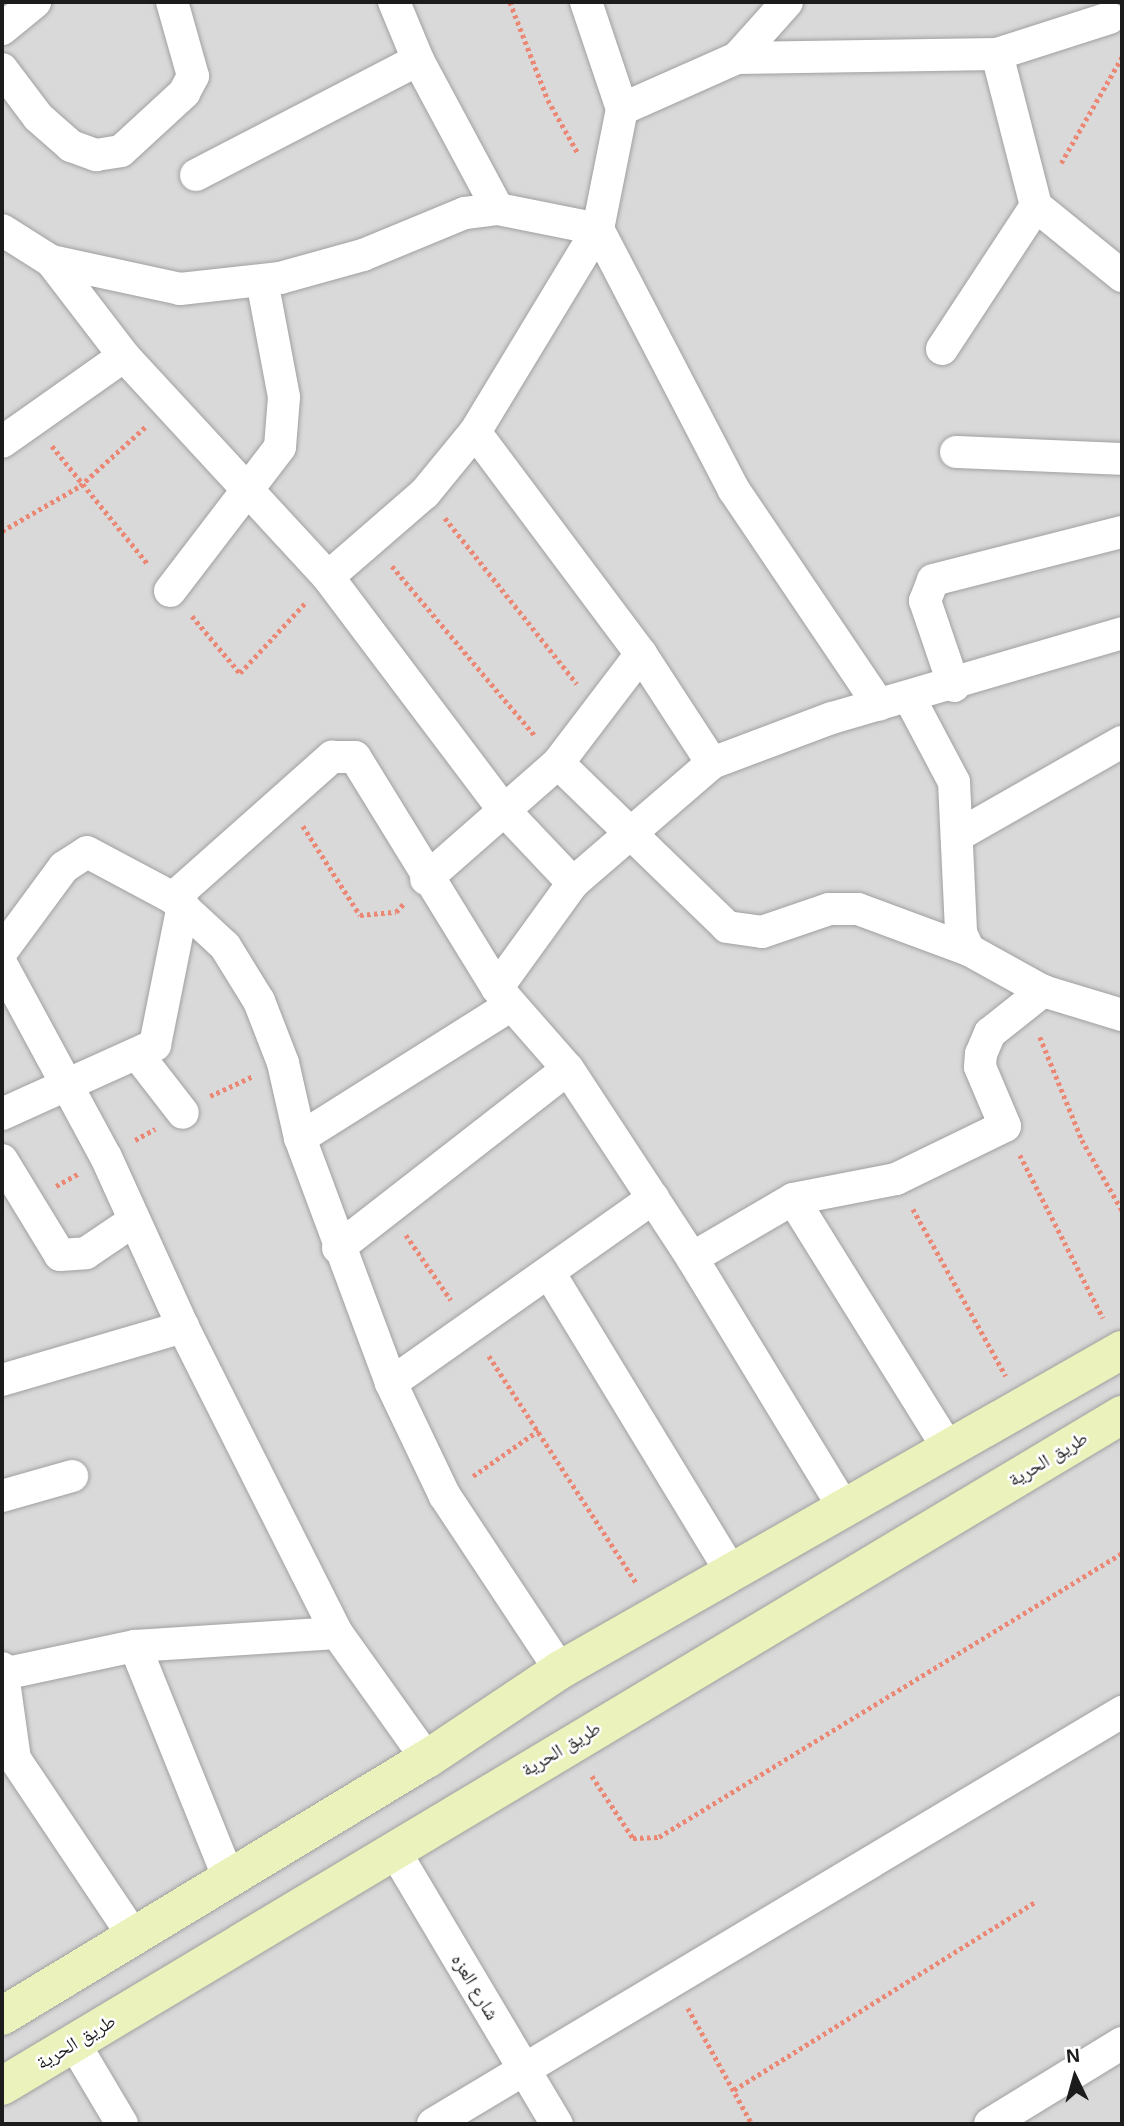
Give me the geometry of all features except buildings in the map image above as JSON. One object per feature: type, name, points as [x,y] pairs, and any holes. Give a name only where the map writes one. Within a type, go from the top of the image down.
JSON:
[{"type":"main road","points":[[2,2016],[230,1881],[427,1759],[560,1670],[1121,1351]]},
{"type":"main road","name":"طريق الحرية","points":[[2,2086],[1122,1415]]},
{"type":"street","points":[[2,29],[35,2]]},
{"type":"street","points":[[2,69],[37,117],[71,146],[96,155],[121,151],[184,93],[193,76],[172,2]]},
{"type":"street","points":[[394,2],[418,60],[498,209]]},
{"type":"street","points":[[328,577],[425,493],[475,432],[598,229],[608,192],[622,109],[586,2]]},
{"type":"street","points":[[737,58],[787,2]]},
{"type":"street","points":[[622,109],[737,58],[997,54],[1109,15]]},
{"type":"street","points":[[997,54],[1035,206],[1122,276]]},
{"type":"street","points":[[196,175],[418,60]]},
{"type":"street","points":[[942,349],[1035,206]]},
{"type":"street","points":[[2,230],[51,261],[180,289],[262,281],[363,254],[465,213],[498,209],[598,229]]},
{"type":"street","points":[[598,229],[734,490],[879,705]]},
{"type":"street","points":[[51,261],[124,356],[328,577],[503,808],[573,883]]},
{"type":"street","points":[[170,591],[273,463],[285,413],[262,281]]},
{"type":"street","points":[[2,442],[124,356]]},
{"type":"street","points":[[475,432],[642,654],[712,763]]},
{"type":"street","points":[[956,452],[1122,459]]},
{"type":"street","points":[[954,686],[925,601],[933,580],[1122,532]]},
{"type":"street","points":[[300,1138],[504,997],[573,883],[628,832],[712,763],[879,705],[954,686],[1122,633]]},
{"type":"street","points":[[426,879],[503,808],[558,763],[642,654]]},
{"type":"street","points":[[909,697],[954,782],[961,933],[969,950]]},
{"type":"street","points":[[957,836],[1122,743]]},
{"type":"street","points":[[2,1114],[138,1055],[159,1037],[178,901],[283,796],[332,757],[351,754],[426,879],[504,997],[568,1069],[653,1198],[844,1508]]},
{"type":"street","points":[[558,763],[628,832],[737,931],[762,932],[829,909],[858,909],[969,950],[1035,997],[1122,1015]]},
{"type":"street","points":[[2,951],[64,867],[83,852],[100,854],[178,901],[244,972],[283,1063],[300,1138],[338,1248],[391,1383],[445,1496],[560,1670]]},
{"type":"street","points":[[2,965],[67,1086],[183,1328],[337,1633],[427,1759]]},
{"type":"street","points":[[692,1258],[793,1199],[896,1179],[1005,1126],[980,1067],[981,1054],[990,1033],[1035,997]]},
{"type":"street","points":[[138,1055],[183,1113]]},
{"type":"street","points":[[338,1248],[568,1069]]},
{"type":"street","points":[[2,1160],[60,1255],[86,1253],[132,1223]]},
{"type":"street","points":[[391,1383],[473,1331],[653,1198]]},
{"type":"street","points":[[793,1199],[948,1448]]},
{"type":"street","points":[[550,1274],[731,1572]]},
{"type":"street","points":[[2,1380],[183,1328]]},
{"type":"street","points":[[2,1496],[72,1476]]},
{"type":"street","points":[[135,1938],[8,1762],[2,1671],[135,1646],[337,1633]]},
{"type":"street","points":[[135,1646],[230,1881]]},
{"type":"street","points":[[433,2124],[1122,1712]]},
{"type":"street","name":"شارع العزه","points":[[394,1850],[557,2124]]},
{"type":"street","points":[[74,2043],[122,2124]]},
{"type":"street","points":[[990,2124],[1122,2043]]},
{"type":"path","points":[[510,2],[548,100],[608,192]]},
{"type":"path","points":[[1035,206],[1122,57]]},
{"type":"path","points":[[2,531],[80,485],[169,405]]},
{"type":"path","points":[[33,419],[80,485],[240,673],[328,577]]},
{"type":"path","points":[[425,493],[599,712]]},
{"type":"path","points":[[370,541],[558,763]]},
{"type":"path","points":[[283,796],[360,915],[396,912],[426,879]]},
{"type":"path","points":[[1035,997],[1058,1087],[1122,1210]]},
{"type":"path","points":[[1005,1126],[1121,1351]]},
{"type":"path","points":[[896,1179],[1023,1407]]},
{"type":"path","points":[[389,1210],[473,1331],[656,1614]]},
{"type":"path","points":[[445,1496],[538,1430]]},
{"type":"path","points":[[573,1742],[615,1820],[634,1838],[659,1837],[1122,1553]]},
{"type":"path","points":[[734,2090],[1035,1902]]},
{"type":"path","points":[[672,1980],[751,2124]]},
{"type":"shaded area","points":[[2,2],[1122,2],[1122,2124],[2,2124]]}]
